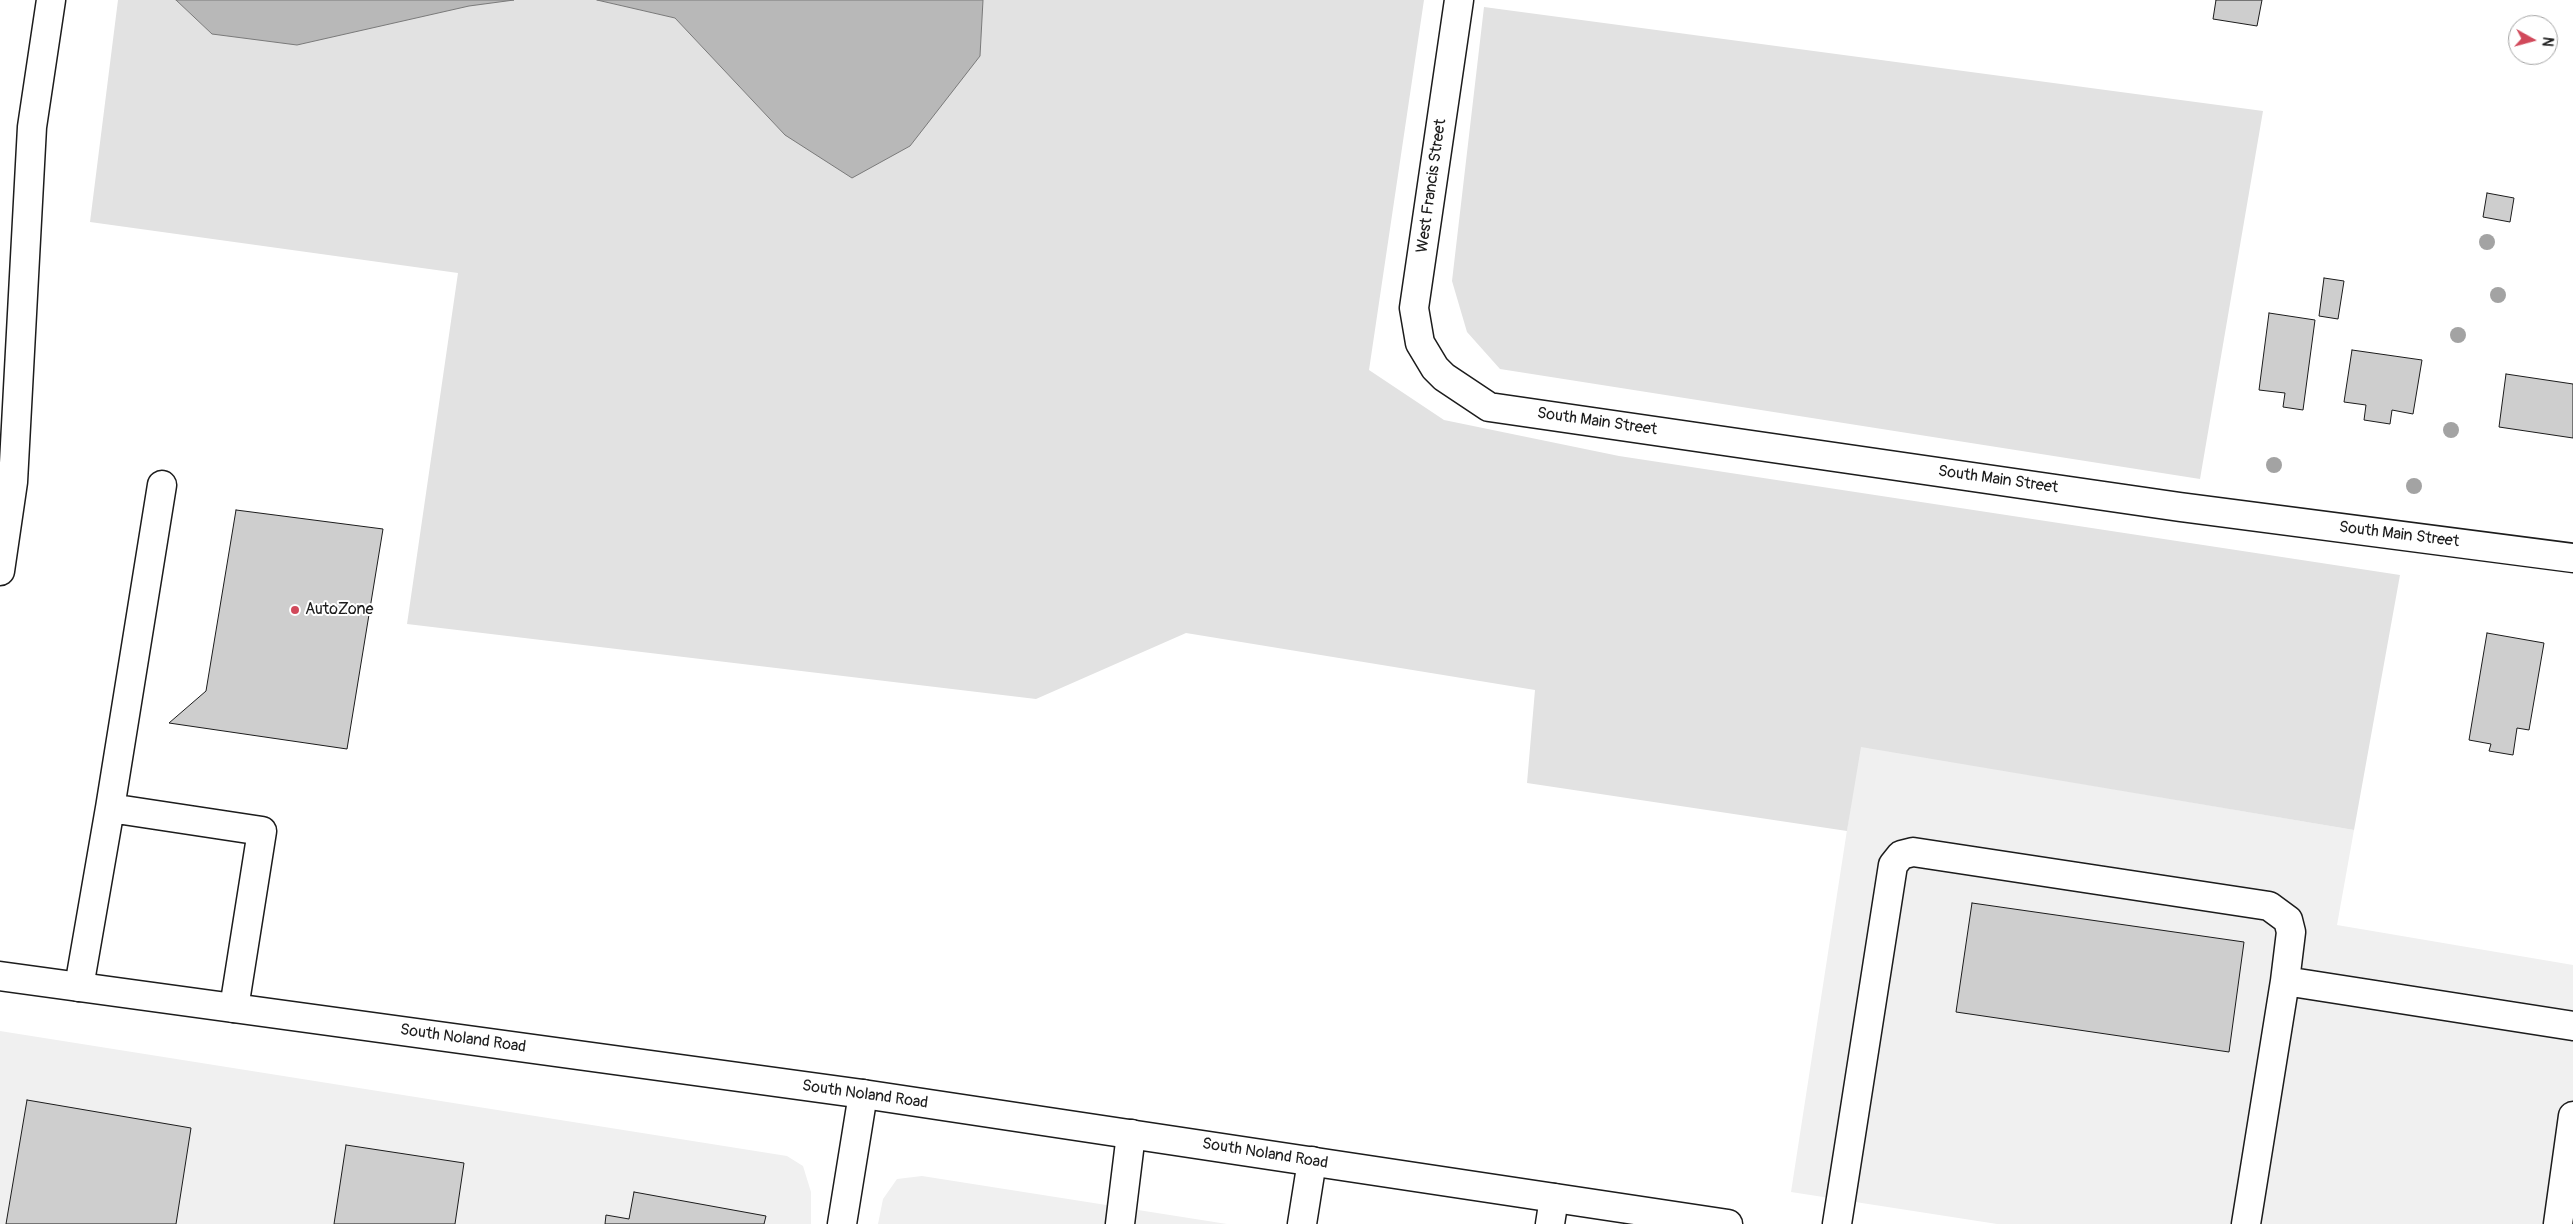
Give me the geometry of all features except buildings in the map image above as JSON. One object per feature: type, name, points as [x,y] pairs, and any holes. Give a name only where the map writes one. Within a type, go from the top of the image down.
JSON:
[{"type":"main road","points":[[0,571],[13,482],[32,127],[51,0]]},
{"type":"main road","name":"West Francis Street","points":[[1435,368],[1420,343],[1414,308],[1459,0]]},
{"type":"main road","name":"South Main Street","points":[[1435,368],[1444,377],[1490,407],[2170,505],[2573,558]]},
{"type":"main road","points":[[79,987],[162,485]]},
{"type":"main road","points":[[110,808],[262,831],[234,1008]]},
{"type":"main road","points":[[1837,1224],[1893,864],[1901,855],[1913,852],[2269,906],[2288,920],[2291,932],[2285,981],[2246,1224]]},
{"type":"main road","name":"South Noland Road","points":[[0,976],[863,1094],[1312,1161],[1552,1211],[1728,1224]]},
{"type":"main road","points":[[2285,981],[2573,1026]]},
{"type":"main road","points":[[842,1224],[863,1094]]},
{"type":"main road","points":[[2558,1224],[2573,1116]]},
{"type":"main road","points":[[1120,1224],[1131,1134]]},
{"type":"main road","points":[[1302,1224],[1312,1161]]},
{"type":"shaded area","points":[[118,0],[176,0],[212,34],[514,0],[597,0],[675,18],[785,135],[980,56],[983,0],[1424,0],[1369,370],[1444,420],[1619,456],[2400,575],[2354,830],[1861,747],[1847,831],[1527,783],[1535,690],[1186,633],[1036,699],[407,624],[458,273],[90,222]]},
{"type":"shaded area","points":[[176,0],[514,0],[469,6],[297,45],[212,34]]},
{"type":"shaded area","points":[[597,0],[983,0],[980,56],[910,146],[852,178],[785,135],[675,18]]},
{"type":"shaded area","points":[[1484,7],[2263,111],[2200,479],[1500,369],[1467,332],[1452,281]]},
{"type":"shaded area","points":[[1860,746],[2354,830],[2337,925],[2573,965],[2573,1224],[1997,1224],[1791,1192]]},
{"type":"shaded area","points":[[0,1031],[787,1156],[803,1166],[811,1192],[811,1224],[0,1224]]},
{"type":"shaded area","points":[[922,1176],[1227,1224],[878,1224],[883,1199],[897,1179]]},
{"type":"place","name":"AutoZone","points":[[295,610]]}]
